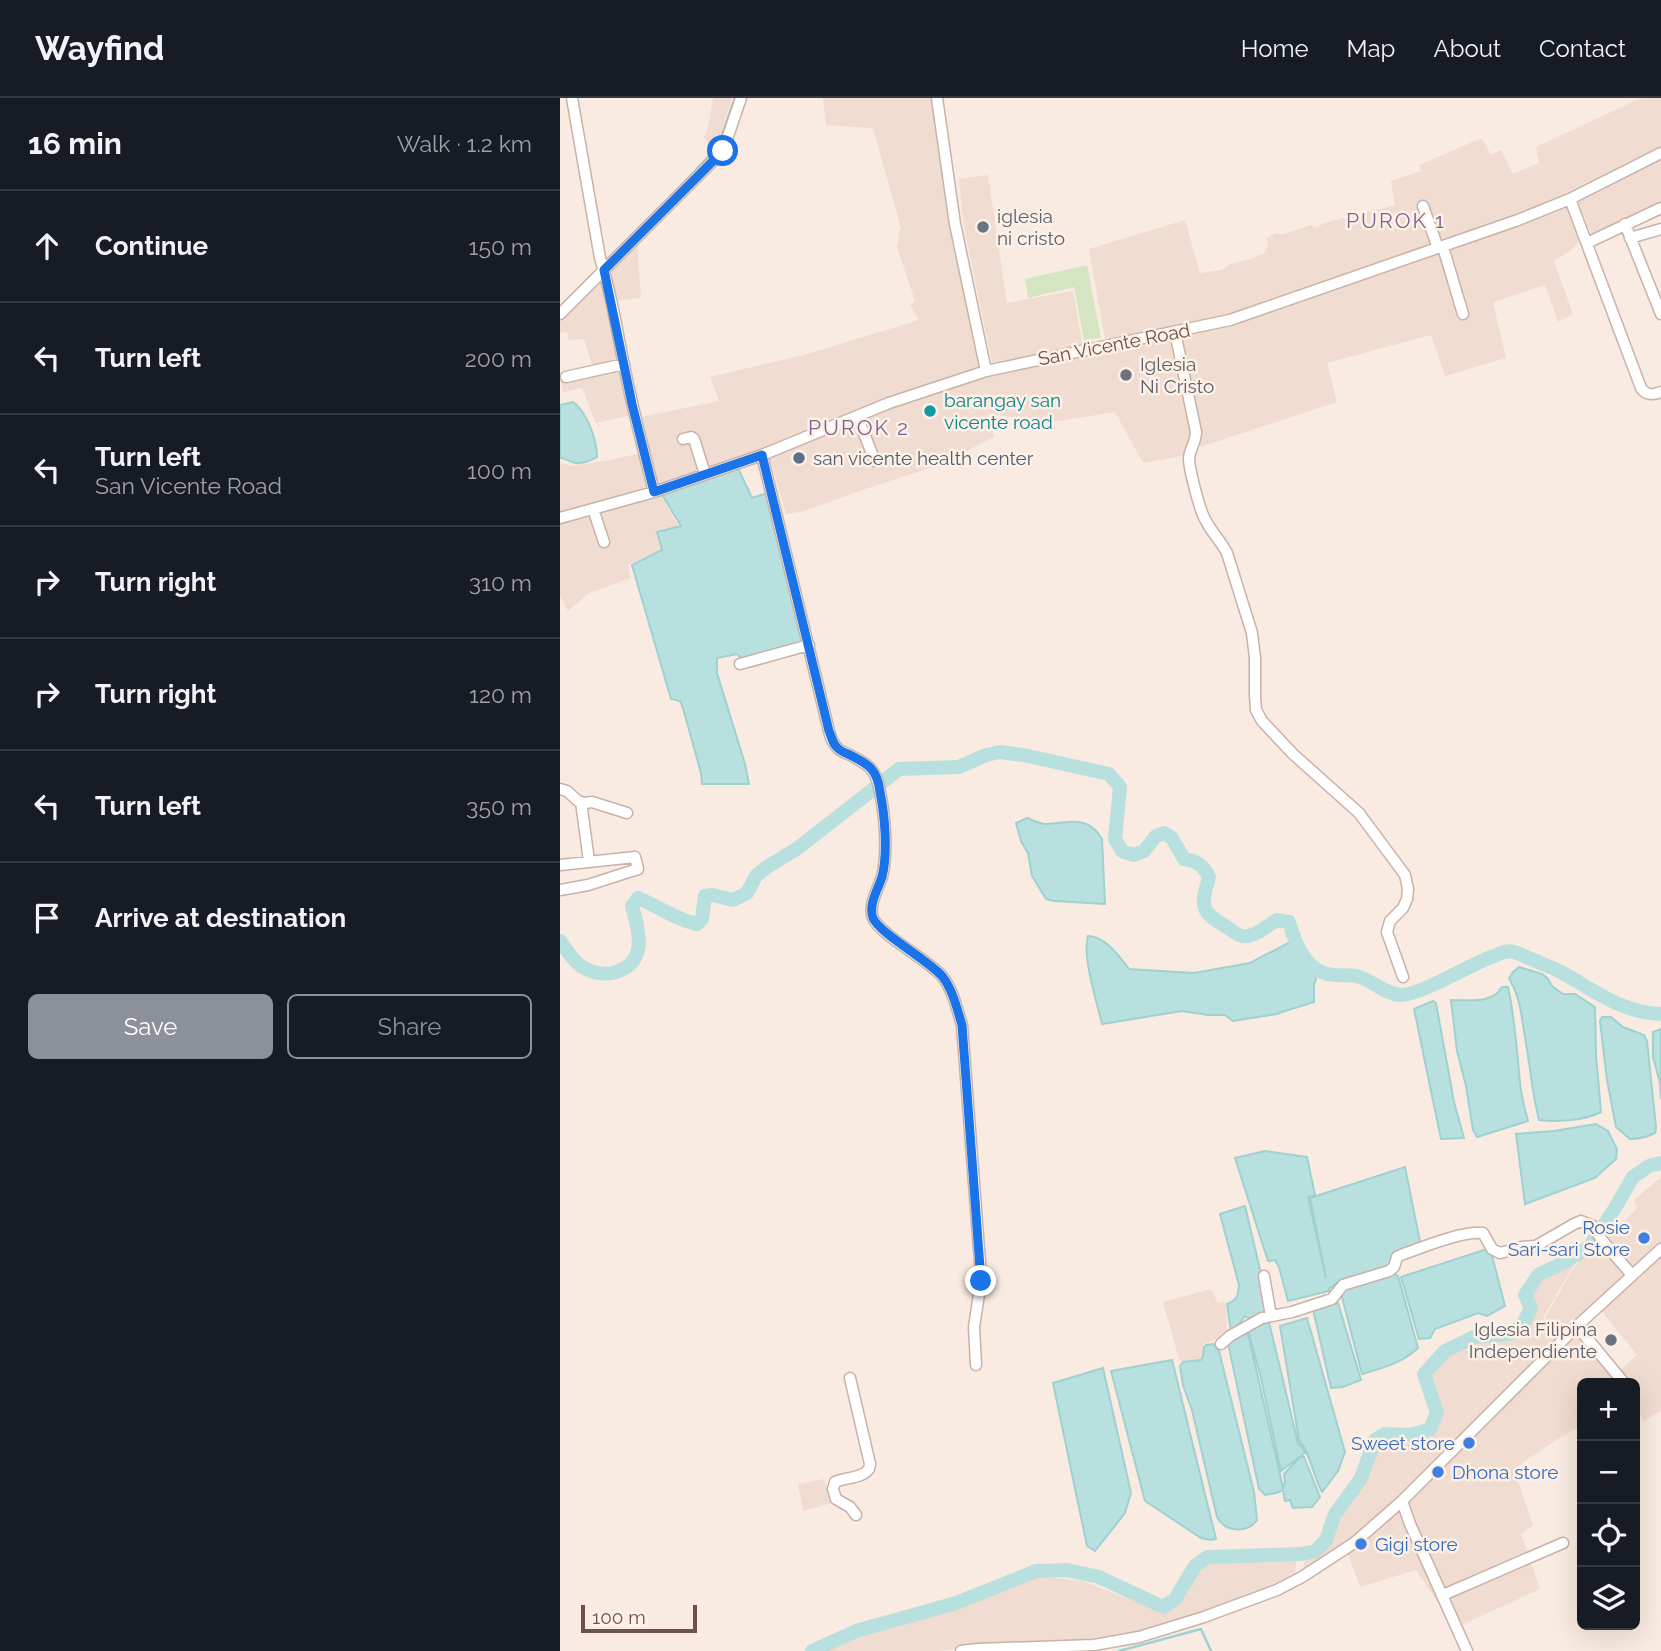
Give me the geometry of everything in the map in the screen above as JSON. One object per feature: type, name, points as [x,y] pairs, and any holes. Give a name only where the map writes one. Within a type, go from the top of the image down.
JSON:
[{"type":"street","points":[[572,98],[600,258],[654,492]]},
{"type":"street","points":[[560,314],[723,151],[741,98]]},
{"type":"street","points":[[937,98],[955,224],[986,371]]},
{"type":"street","name":"San Vicente Road","points":[[560,518],[654,492],[762,455],[889,403],[986,371],[1230,320],[1518,220],[1570,199],[1661,153]]},
{"type":"street","points":[[1570,199],[1641,388],[1646,393],[1661,392]]},
{"type":"street","points":[[1423,206],[1441,248],[1463,314]]},
{"type":"street","points":[[1587,243],[1661,208]]},
{"type":"street","points":[[1625,224],[1661,314]]},
{"type":"street","points":[[1630,238],[1661,229]]},
{"type":"street","points":[[1175,332],[1196,432],[1189,456],[1190,467],[1205,520],[1227,553],[1252,633],[1256,710],[1262,721],[1293,754],[1359,813],[1405,875],[1408,889],[1406,900],[1403,908],[1390,921],[1387,932],[1403,977]]},
{"type":"street","points":[[566,377],[624,364]]},
{"type":"street","points":[[857,416],[875,461]]},
{"type":"street","points":[[683,439],[694,439],[705,474]]},
{"type":"street","points":[[762,455],[829,731],[834,744],[843,752],[871,767],[881,792],[886,853],[873,902],[873,919],[941,975],[951,991],[962,1025],[981,1281],[974,1327],[976,1365]]},
{"type":"street","points":[[593,509],[604,542]]},
{"type":"street","points":[[740,664],[808,645]]},
{"type":"street","points":[[560,789],[568,791],[578,801],[592,802],[627,813]]},
{"type":"street","points":[[581,802],[589,861]]},
{"type":"street","points":[[560,865],[635,857],[638,869],[588,885],[560,890]]},
{"type":"street","points":[[1221,1344],[1262,1318],[1332,1299],[1343,1285],[1389,1271],[1394,1267],[1398,1256],[1481,1232],[1492,1249],[1500,1254],[1536,1246],[1581,1222],[1592,1226],[1632,1275]]},
{"type":"street","points":[[961,1651],[1094,1645],[1139,1637],[1278,1590],[1302,1577],[1354,1543],[1402,1502],[1577,1326],[1661,1249]]},
{"type":"street","points":[[1264,1276],[1271,1316]]},
{"type":"street","points":[[1577,1326],[1620,1378]]},
{"type":"street","points":[[850,1378],[870,1464],[864,1474],[842,1479],[834,1484],[833,1489],[836,1499],[850,1507],[856,1516]]},
{"type":"street","points":[[1402,1502],[1467,1651]]},
{"type":"street","points":[[1443,1595],[1563,1543]]},
{"type":"shaded area","points":[[713,98],[732,98],[713,150],[704,138]]},
{"type":"shaded area","points":[[823,98],[935,98],[982,369],[777,446],[656,487],[641,417],[719,401],[710,377],[804,355],[919,320],[910,305],[915,301],[897,247],[901,228],[873,128],[826,125]]},
{"type":"shaded area","points":[[1641,98],[1661,98],[1661,149],[1559,200],[1306,293],[1175,330],[1105,339],[1089,249],[1185,220],[1200,273],[1221,270],[1264,253],[1268,247],[1266,238],[1277,233],[1281,235],[1311,225],[1315,228],[1395,205],[1391,181],[1421,171],[1419,165],[1482,138],[1491,155],[1501,150],[1513,174],[1539,163],[1536,147]]},
{"type":"shaded area","points":[[1661,157],[1661,206],[1593,237],[1577,202]]},
{"type":"shaded area","points":[[988,175],[1007,303],[1073,291],[1083,347],[993,367],[964,227],[959,179]]},
{"type":"shaded area","points":[[1570,203],[1583,237],[1570,251],[1554,261],[1573,314],[1558,322],[1545,285],[1493,302],[1506,358],[1445,376],[1431,335],[1327,363],[1337,402],[1200,447],[1179,332]]},
{"type":"shaded area","points":[[637,245],[641,298],[614,301],[636,414],[596,423],[582,388],[563,392],[560,375],[593,368],[584,339],[569,340],[567,332],[560,333],[560,316],[613,264]]},
{"type":"shaded area","points":[[1172,336],[1192,441],[1182,456],[1143,463],[1115,412],[1053,422],[988,414],[994,437],[957,456],[805,511],[786,514],[769,455],[891,407],[985,375]]},
{"type":"shaded area","points":[[646,452],[653,489],[560,513],[560,463],[572,466]]},
{"type":"shaded area","points":[[659,491],[679,527],[656,532],[660,550],[628,565],[631,578],[589,593],[568,611],[560,595],[560,515]]},
{"type":"shaded area","points":[[1661,1177],[1661,1244],[1562,1336],[1545,1318],[1572,1270],[1600,1236],[1626,1219],[1637,1208],[1634,1200]]},
{"type":"shaded area","points":[[1586,1250],[1571,1269],[1543,1318],[1563,1338],[1400,1500],[1303,1574],[1305,1555],[1318,1552],[1328,1539],[1336,1515],[1361,1480],[1376,1442],[1385,1436],[1412,1437],[1431,1430],[1438,1412],[1426,1374],[1446,1352],[1475,1338],[1512,1335],[1525,1324],[1532,1307],[1527,1295],[1539,1276],[1568,1263]]},
{"type":"shaded area","points":[[1661,1253],[1661,1411],[1643,1421],[1640,1414],[1640,1378],[1623,1378],[1618,1372],[1637,1355],[1600,1309]]},
{"type":"shaded area","points":[[1211,1289],[1218,1303],[1224,1302],[1226,1307],[1227,1331],[1222,1337],[1203,1344],[1201,1360],[1183,1362],[1179,1359],[1163,1302]]},
{"type":"shaded area","points":[[1577,1328],[1618,1378],[1577,1378],[1577,1429],[1518,1466],[1519,1484],[1533,1525],[1521,1534],[1540,1589],[1455,1628],[1416,1570],[1360,1587],[1347,1552]]},
{"type":"shaded area","points":[[824,1479],[832,1503],[803,1511],[798,1484]]},
{"type":"shaded area","points":[[1296,1559],[1295,1577],[1251,1596],[1178,1624],[1093,1643],[1007,1644],[938,1651],[821,1651],[862,1633],[951,1610],[1037,1576],[1083,1581],[1164,1613],[1182,1601],[1200,1569],[1210,1563]]},
{"type":"green space","points":[[1087,265],[1101,338],[1084,340],[1074,287],[1028,298],[1025,279]]},
{"type":"water","points":[[573,402],[587,419],[597,450],[597,457],[581,463],[560,458],[560,405]]},
{"type":"water","points":[[737,466],[752,498],[770,492],[806,642],[742,659],[737,654],[717,658],[717,673],[749,784],[702,784],[683,708],[680,701],[671,699],[632,565],[662,550],[657,532],[681,526],[660,491]]},
{"type":"water","points":[[1027,818],[1044,824],[1083,823],[1096,831],[1102,839],[1105,904],[1046,899],[1032,876],[1028,853],[1016,823]]},
{"type":"water","points":[[1088,936],[1106,943],[1129,969],[1194,973],[1250,963],[1292,941],[1306,964],[1317,975],[1314,1002],[1277,1014],[1233,1021],[1225,1015],[1182,1011],[1102,1024],[1088,967]]},
{"type":"water","points":[[1519,967],[1542,974],[1563,994],[1575,994],[1595,1007],[1601,1112],[1571,1120],[1539,1120],[1520,1007],[1509,978]]},
{"type":"water","points":[[1502,987],[1508,987],[1528,1121],[1477,1137],[1473,1130],[1457,1051],[1451,1000],[1486,999]]},
{"type":"water","points":[[1433,1001],[1436,1003],[1454,1102],[1464,1138],[1441,1139],[1414,1009]]},
{"type":"water","points":[[1602,1017],[1611,1017],[1623,1027],[1644,1035],[1647,1041],[1656,1127],[1655,1133],[1649,1136],[1630,1139],[1616,1127],[1607,1080],[1600,1021]]},
{"type":"water","points":[[1661,1029],[1661,1099],[1653,1057],[1653,1032]]},
{"type":"water","points":[[1596,1124],[1608,1131],[1617,1149],[1616,1159],[1595,1178],[1525,1204],[1516,1134]]},
{"type":"water","points":[[1265,1151],[1307,1157],[1315,1195],[1308,1197],[1326,1278],[1310,1198],[1405,1167],[1421,1247],[1392,1254],[1393,1264],[1341,1280],[1329,1291],[1288,1301],[1279,1267],[1275,1260],[1268,1261],[1235,1158]]},
{"type":"water","points":[[1245,1206],[1267,1310],[1252,1320],[1245,1316],[1240,1323],[1242,1326],[1231,1332],[1227,1304],[1236,1298],[1239,1285],[1220,1214]]},
{"type":"water","points":[[1490,1248],[1505,1306],[1487,1316],[1478,1313],[1435,1329],[1430,1338],[1419,1339],[1401,1277]]},
{"type":"water","points":[[1395,1274],[1398,1276],[1418,1348],[1399,1361],[1362,1374],[1341,1293],[1347,1288]]},
{"type":"water","points":[[1338,1303],[1361,1380],[1343,1387],[1331,1388],[1313,1309]]},
{"type":"water","points":[[1307,1318],[1345,1452],[1338,1471],[1322,1492],[1299,1440],[1280,1326]]},
{"type":"water","points":[[1269,1322],[1298,1443],[1305,1453],[1281,1471],[1248,1330]]},
{"type":"water","points":[[1242,1333],[1248,1334],[1283,1488],[1284,1474],[1300,1457],[1304,1457],[1320,1497],[1312,1507],[1293,1508],[1290,1500],[1285,1501],[1283,1490],[1265,1495],[1259,1489],[1228,1343]]},
{"type":"water","points":[[1213,1344],[1219,1351],[1254,1492],[1257,1520],[1248,1528],[1225,1526],[1217,1517],[1192,1410],[1183,1385],[1180,1366],[1183,1362],[1201,1360],[1204,1347]]},
{"type":"water","points":[[1172,1360],[1216,1539],[1201,1538],[1145,1501],[1111,1371]]},
{"type":"water","points":[[1103,1368],[1131,1493],[1125,1513],[1095,1551],[1087,1546],[1053,1383]]},
{"type":"waterway","points":[[681,186],[718,146],[735,98]]},
{"type":"waterway","points":[[560,941],[575,961],[588,970],[608,974],[624,969],[631,963],[638,947],[639,937],[632,906],[638,898],[697,924],[702,919],[705,896],[713,895],[733,900],[747,893],[756,876],[767,867],[798,848],[899,769],[959,767],[1000,752],[1109,774],[1120,787],[1115,839],[1122,851],[1134,855],[1144,851],[1156,836],[1164,833],[1172,838],[1184,859],[1199,864],[1207,873],[1209,877],[1204,902],[1211,917],[1242,936],[1256,933],[1277,920],[1289,922],[1305,959],[1324,973],[1356,976],[1388,992],[1409,994],[1484,960],[1511,951],[1559,971],[1620,1005],[1661,1014]]},
{"type":"waterway","points":[[812,1651],[856,1631],[956,1603],[1036,1571],[1067,1570],[1099,1577],[1163,1607],[1175,1599],[1195,1566],[1207,1557],[1301,1554],[1316,1551],[1326,1540],[1335,1514],[1360,1480],[1375,1440],[1385,1434],[1412,1435],[1430,1429],[1437,1413],[1424,1374],[1445,1351],[1474,1337],[1510,1334],[1523,1324],[1531,1308],[1525,1295],[1538,1275],[1589,1247],[1633,1177],[1649,1166],[1661,1163]]},
{"type":"waterway","points":[[1119,1651],[1201,1629],[1211,1651]]},
{"type":"place","name":"iglesia ni cristo","points":[[983,227]]},
{"type":"place","name":"Iglesia Ni Cristo","points":[[1126,375]]},
{"type":"place","name":"barangay san vicente road","points":[[930,411]]},
{"type":"place","name":"san vicente health center","points":[[799,458]]},
{"type":"place","name":"Rosie Sari-sari Store","points":[[1644,1238]]},
{"type":"place","name":"Iglesia Filipina Independiente","points":[[1611,1340]]},
{"type":"place","name":"Sweet store","points":[[1469,1443]]},
{"type":"place","name":"Dhona store","points":[[1438,1472]]},
{"type":"place","name":"Gigi store","points":[[1361,1544]]},
{"type":"district","name":"PUROK 1","points":[[1396,220]]},
{"type":"district","name":"PUROK 2","points":[[859,427]]},
{"type":"route","points":[[723,151],[604,270],[632,404],[654,492],[762,455],[829,731],[837,749],[871,767],[881,792],[886,853],[873,902],[873,919],[941,975],[951,991],[962,1025],[981,1281]]}]
